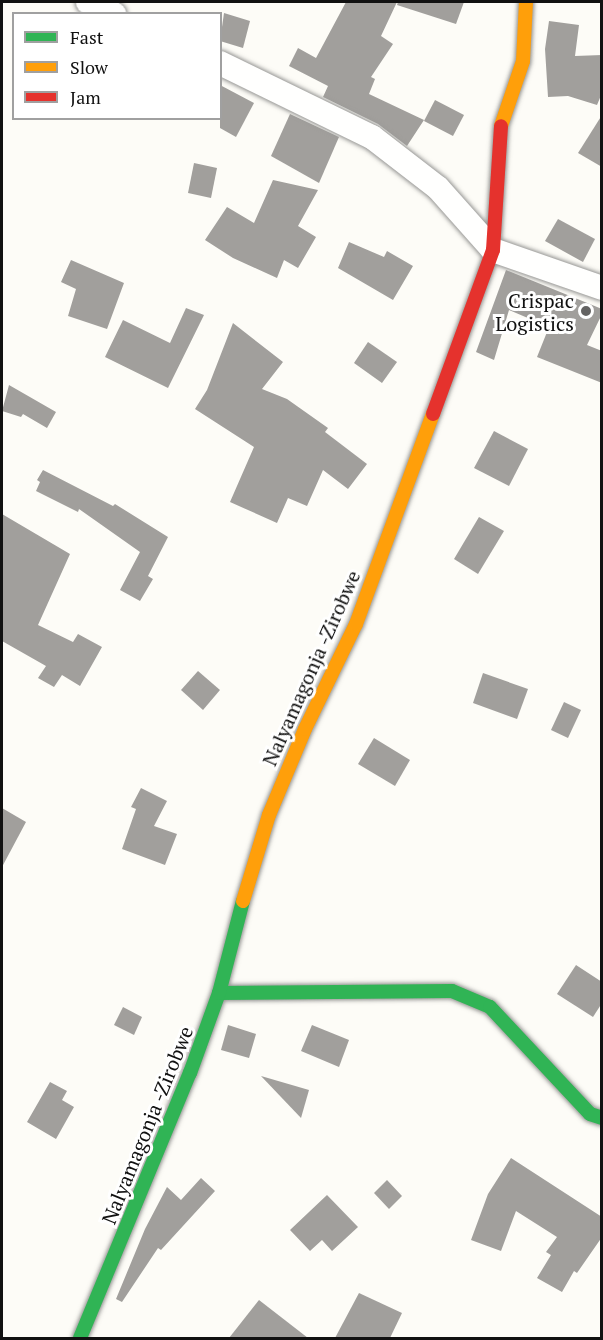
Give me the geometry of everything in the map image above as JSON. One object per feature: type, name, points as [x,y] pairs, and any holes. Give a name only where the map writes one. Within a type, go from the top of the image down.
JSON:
[{"type":"street","points":[[88,2],[110,12]]},
{"type":"street","name":"Nalyamagonja -Zirobwe","points":[[80,1338],[190,1072],[219,993],[236,923],[269,815],[305,729],[356,624],[493,250],[499,131],[523,61],[526,2]]},
{"type":"street","points":[[222,64],[372,137],[438,188],[493,250],[602,288]]},
{"type":"street","points":[[219,993],[452,991],[490,1007],[518,1034],[590,1114],[602,1118]]},
{"type":"building","points":[[346,2],[397,2],[381,36],[393,44],[371,77],[375,79],[369,94],[424,120],[407,146],[378,124],[323,97],[328,86],[289,66],[298,48],[316,58]]},
{"type":"building","points":[[398,2],[464,2],[456,24],[397,5]]},
{"type":"building","points":[[224,13],[250,21],[243,48],[222,42]]},
{"type":"building","points":[[549,21],[579,25],[575,56],[602,55],[602,93],[597,105],[568,96],[548,97],[545,49]]},
{"type":"building","points":[[222,86],[254,103],[236,137],[220,128]]},
{"type":"building","points":[[435,100],[464,115],[453,136],[424,121]]},
{"type":"building","points":[[290,114],[339,137],[319,183],[271,156]]},
{"type":"building","points":[[602,115],[602,167],[578,153]]},
{"type":"building","points":[[194,163],[217,168],[211,198],[188,193]]},
{"type":"building","points":[[273,180],[318,190],[298,226],[316,237],[298,268],[284,260],[277,278],[233,258],[205,240],[227,207],[254,223]]},
{"type":"building","points":[[558,219],[595,239],[583,262],[545,241]]},
{"type":"building","points":[[349,242],[384,257],[387,251],[413,266],[393,300],[338,268]]},
{"type":"building","points":[[71,260],[124,283],[107,329],[68,316],[76,289],[61,282]]},
{"type":"building","points":[[506,270],[602,309],[602,314],[587,345],[602,351],[602,383],[537,357],[549,327],[509,310],[494,360],[476,352]]},
{"type":"building","points":[[186,308],[204,315],[168,388],[105,357],[123,320],[170,343]]},
{"type":"building","points":[[233,323],[283,362],[262,389],[287,399],[328,428],[325,432],[367,464],[348,489],[323,470],[307,506],[288,498],[277,523],[230,502],[254,447],[195,409],[207,390]]},
{"type":"building","points":[[368,342],[397,362],[382,383],[354,363]]},
{"type":"building","points":[[9,385],[56,412],[47,428],[23,414],[21,417],[2,411]]},
{"type":"building","points":[[494,431],[528,449],[509,486],[474,468]]},
{"type":"building","points":[[43,470],[113,506],[115,504],[168,537],[148,576],[153,579],[140,601],[120,590],[140,552],[79,509],[78,512],[36,491],[40,482],[37,480]]},
{"type":"building","points":[[2,514],[70,554],[38,625],[73,642],[78,634],[102,647],[80,686],[62,675],[54,687],[38,678],[46,666],[2,641]]},
{"type":"building","points":[[479,517],[504,531],[478,574],[454,559]]},
{"type":"building","points":[[198,671],[220,690],[203,710],[181,690]]},
{"type":"building","points":[[483,673],[528,689],[517,719],[473,703]]},
{"type":"building","points":[[564,702],[581,710],[568,738],[551,730]]},
{"type":"building","points":[[374,738],[410,760],[395,786],[358,764]]},
{"type":"building","points":[[141,788],[167,801],[154,826],[177,834],[165,865],[122,849],[136,809],[131,807]]},
{"type":"building","points":[[2,808],[26,822],[2,867]]},
{"type":"building","points":[[576,965],[602,982],[602,1003],[593,1017],[557,994]]},
{"type":"building","points":[[123,1007],[142,1017],[134,1035],[114,1025]]},
{"type":"building","points":[[228,1025],[256,1034],[249,1058],[221,1050]]},
{"type":"building","points":[[312,1025],[349,1040],[339,1067],[301,1051]]},
{"type":"building","points":[[261,1076],[309,1090],[301,1118]]},
{"type":"building","points":[[50,1082],[67,1091],[62,1100],[74,1107],[56,1139],[27,1122]]},
{"type":"building","points":[[511,1158],[602,1217],[602,1237],[577,1273],[574,1271],[562,1292],[537,1278],[551,1255],[546,1252],[557,1237],[516,1211],[501,1251],[471,1240],[488,1194]]},
{"type":"building","points":[[201,1178],[215,1191],[161,1250],[158,1248],[122,1302],[116,1299],[145,1229],[167,1187],[181,1200]]},
{"type":"building","points":[[387,1180],[402,1196],[389,1209],[374,1193]]},
{"type":"building","points":[[327,1195],[358,1227],[332,1251],[322,1240],[310,1251],[290,1230]]},
{"type":"building","points":[[359,1293],[402,1313],[390,1338],[335,1338]]},
{"type":"building","points":[[259,1300],[308,1338],[229,1338]]},
{"type":"traffic: fast","points":[[80,1338],[190,1073],[219,993],[243,901]]},
{"type":"traffic: fast","points":[[219,993],[452,991],[490,1007],[590,1114],[602,1118]]},
{"type":"traffic: slow","points":[[501,126],[523,61],[526,2]]},
{"type":"traffic: slow","points":[[243,901],[269,815],[305,729],[356,624],[433,414]]},
{"type":"traffic: jam","points":[[433,414],[493,250],[501,126]]},
{"type":"place","name":"Crispac Logistics","points":[[586,311]]}]
